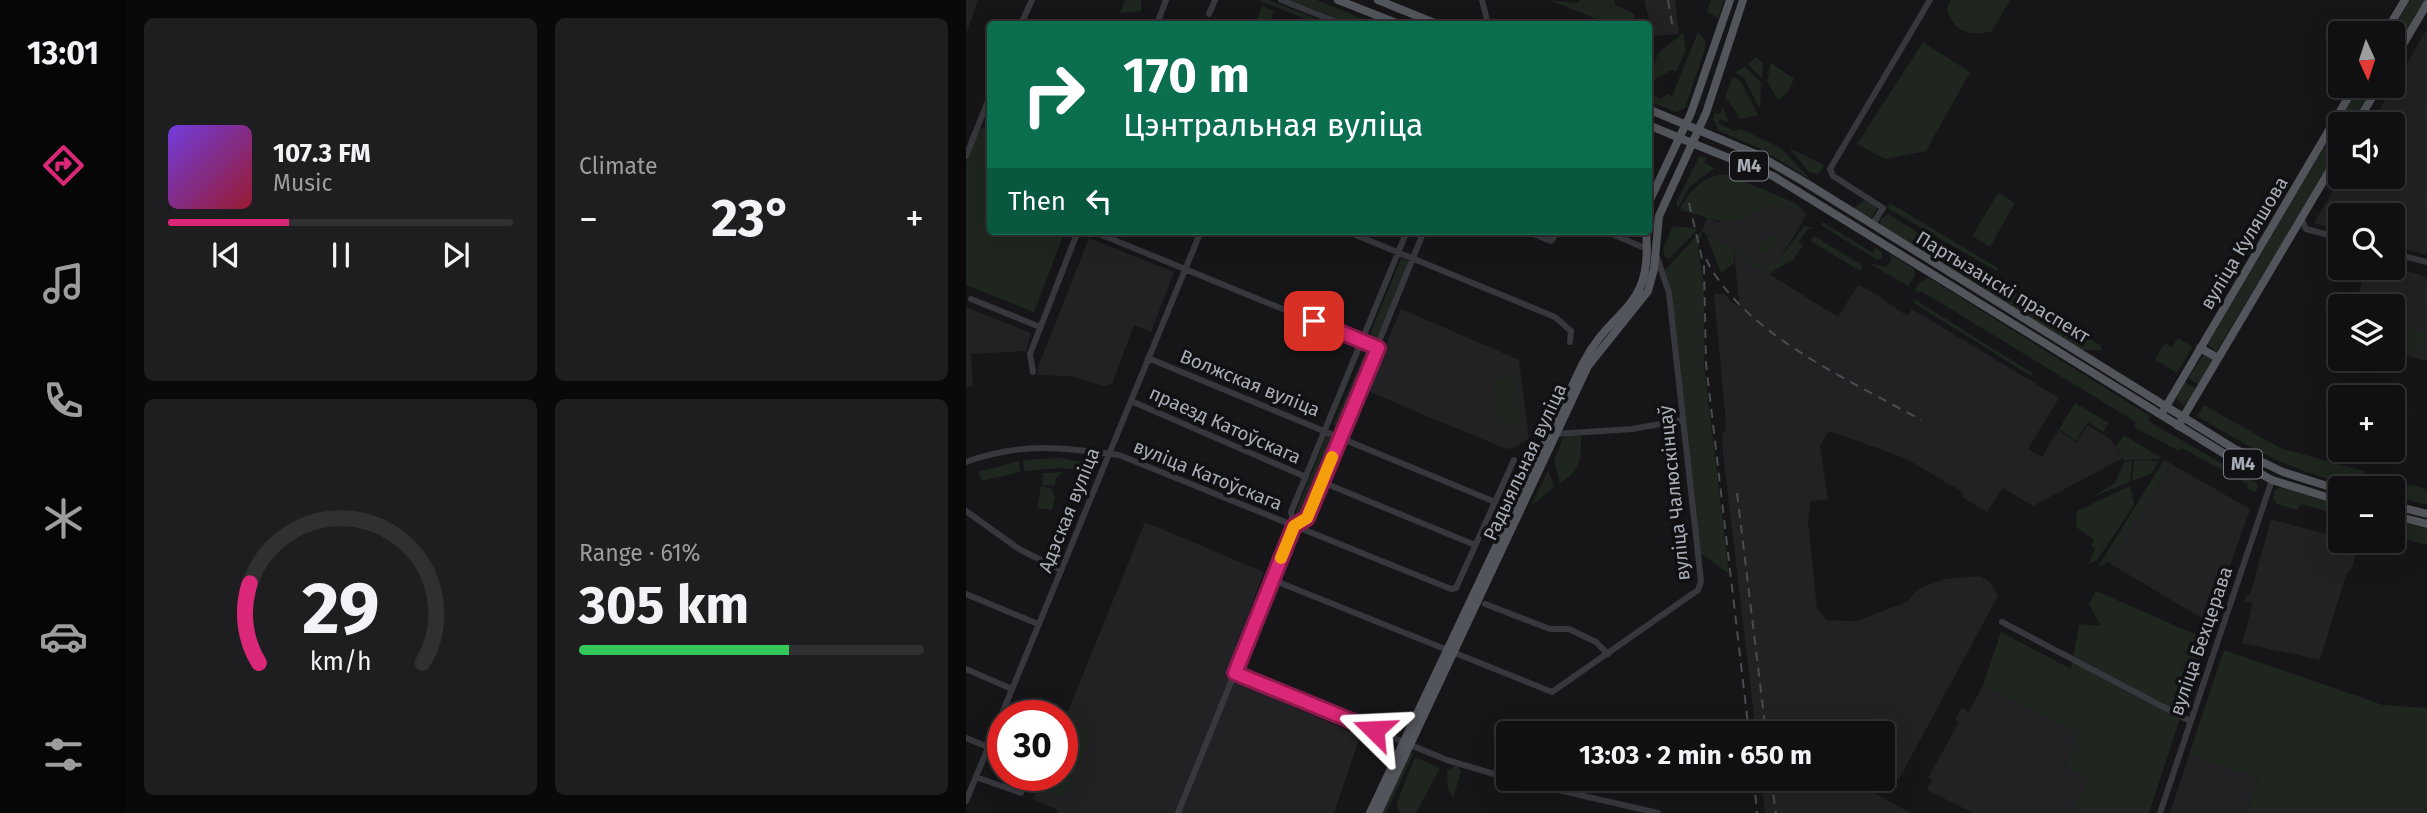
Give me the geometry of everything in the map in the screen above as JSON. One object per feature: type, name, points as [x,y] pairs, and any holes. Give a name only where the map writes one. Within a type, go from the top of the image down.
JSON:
[{"type":"main road","points":[[1338,0],[1391,21]]},
{"type":"main road","points":[[1378,0],[1430,21]]},
{"type":"main road","points":[[1652,196],[1686,125],[1730,0]]},
{"type":"main road","name":"Радыяльная вуліца","points":[[1378,813],[1587,356],[1641,289],[1659,216],[1699,131],[1743,0]]},
{"type":"main road","points":[[2392,21],[2404,0]]},
{"type":"main road","points":[[2405,41],[2427,4]]},
{"type":"main road","name":"вуліца Куляшова","points":[[2161,416],[2347,98]]},
{"type":"main road","name":"Партызанскі праспект","points":[[1652,111],[1758,155],[2233,448],[2283,472],[2328,486]]},
{"type":"main road","name":"Партызанскі праспект","points":[[1652,127],[1773,176],[2178,426],[2273,480],[2328,496]]},
{"type":"main road","name":"вуліца Куляшова","points":[[2178,426],[2328,174]]},
{"type":"main road","points":[[1855,229],[1867,230],[1872,225]]},
{"type":"main road","name":"Радыяльная вуліца","points":[[1450,652],[1596,352],[1648,291],[1651,251],[1647,235]]},
{"type":"main road","points":[[2200,348],[2218,358]]},
{"type":"main road","points":[[2273,480],[2283,472]]},
{"type":"main road","points":[[2405,508],[2427,514]]},
{"type":"main road","points":[[2405,518],[2427,524]]},
{"type":"main road","name":"Радыяльная вуліца","points":[[1370,813],[1408,743]]},
{"type":"street","points":[[1022,21],[1030,0]]},
{"type":"street","points":[[1158,21],[1166,0]]},
{"type":"street","points":[[1209,14],[1214,0]]},
{"type":"street","points":[[1280,0],[1334,21]]},
{"type":"street","points":[[1482,0],[1487,21]]},
{"type":"street","points":[[1872,225],[1883,208],[1833,176],[1830,169],[1930,0]]},
{"type":"street","points":[[966,156],[987,104]]},
{"type":"street","points":[[2302,218],[2306,229],[2328,235]]},
{"type":"street","points":[[1033,372],[1030,354],[1076,235]]},
{"type":"street","points":[[1102,235],[1378,348]]},
{"type":"street","name":"Адэская вуліца","points":[[1007,700],[1199,235]]},
{"type":"street","points":[[1356,235],[1555,317],[1571,331],[1570,342]]},
{"type":"street","points":[[1178,813],[1294,526],[1291,512],[1405,235]]},
{"type":"street","points":[[1294,526],[1307,518],[1422,235]]},
{"type":"street","points":[[1536,235],[1551,241],[1555,235]]},
{"type":"street","points":[[1614,235],[1651,251]]},
{"type":"street","name":"вуліца Чалюскінцаў","points":[[1273,580],[1552,692],[1701,586],[1669,293],[1663,269],[1651,251]]},
{"type":"street","points":[[2405,256],[2427,262]]},
{"type":"street","points":[[971,299],[1040,327]]},
{"type":"street","name":"Волжская вуліца","points":[[1148,358],[1496,502]]},
{"type":"street","name":"праезд Катоўскага","points":[[1131,401],[1306,477]]},
{"type":"street","points":[[1555,434],[1632,429],[1683,420]]},
{"type":"street","name":"вуліца Катоўскага","points":[[966,462],[1020,447],[1079,448],[1109,453],[1451,589],[1456,588],[1475,545]]},
{"type":"street","points":[[1322,482],[1475,545],[1514,460]]},
{"type":"street","name":"вуліца Бехцерава","points":[[2160,813],[2273,480]]},
{"type":"street","points":[[966,511],[1018,549],[1061,570]]},
{"type":"street","points":[[966,594],[1038,624]]},
{"type":"street","points":[[1485,604],[1550,629],[1569,629],[1596,642],[1608,654]]},
{"type":"street","points":[[2001,622],[2190,722]]},
{"type":"street","points":[[966,669],[1012,689]]},
{"type":"street","points":[[1235,673],[1470,768],[1496,775]]},
{"type":"street","points":[[966,738],[987,747]]},
{"type":"street","name":"Адэская вуліца","points":[[966,802],[987,750]]},
{"type":"street","points":[[976,778],[1021,793]]},
{"type":"street","points":[[1564,791],[1658,813]]},
{"type":"shaded area","points":[[966,0],[978,0],[966,34]]},
{"type":"shaded area","points":[[1125,0],[1141,0],[1141,11],[1120,13]]},
{"type":"shaded area","points":[[1258,0],[1268,0],[1322,21],[1311,21]]},
{"type":"shaded area","points":[[1290,0],[1316,0],[1369,21],[1343,21]]},
{"type":"shaded area","points":[[1549,0],[1578,3],[1580,0],[1615,0],[1614,4],[1634,14],[1636,21],[1602,21]]},
{"type":"shaded area","points":[[1644,0],[1675,0],[1679,34],[1653,36],[1652,21],[1649,21]]},
{"type":"shaded area","points":[[1711,0],[1724,0],[1718,18],[1707,12]]},
{"type":"shaded area","points":[[1951,0],[2010,0],[1992,31],[1969,33],[1953,23],[1949,16],[1947,8]]},
{"type":"shaded area","points":[[2410,0],[2426,0],[2405,36],[2405,21],[2398,21]]},
{"type":"shaded area","points":[[1262,6],[1274,11],[1270,21],[1256,21]]},
{"type":"shaded area","points":[[2427,29],[2427,255],[2405,249],[2405,203],[2328,203],[2328,227],[2314,223],[2334,189],[2405,189],[2405,112],[2378,112],[2386,98],[2405,98],[2405,66]]},
{"type":"shaded area","points":[[1698,32],[1705,40],[1705,49],[1685,108],[1675,112],[1652,102],[1652,95],[1661,99],[1667,94],[1672,96]]},
{"type":"shaded area","points":[[1683,33],[1686,51],[1676,71],[1671,70],[1652,81],[1658,53]]},
{"type":"shaded area","points":[[1923,42],[1970,72],[1926,151],[1885,159],[1857,144]]},
{"type":"shaded area","points":[[1756,57],[1763,63],[1762,78],[1747,64]]},
{"type":"shaded area","points":[[1771,63],[1794,79],[1787,93],[1778,100],[1767,81]]},
{"type":"shaded area","points":[[1745,66],[1761,83],[1760,109],[1744,78],[1735,73]]},
{"type":"shaded area","points":[[1733,76],[1741,82],[1758,115],[1741,119],[1725,97]]},
{"type":"shaded area","points":[[2353,98],[2367,98],[2357,112],[2344,112]]},
{"type":"shaded area","points":[[1717,103],[1715,113],[1720,114],[1723,106],[1729,123],[1720,119],[1718,123],[1734,131],[1741,129],[1781,148],[1811,180],[1761,149],[1719,131],[1713,119]]},
{"type":"shaded area","points":[[987,126],[987,235],[1063,235],[1034,312],[966,285],[966,162],[980,129]]},
{"type":"shaded area","points":[[2328,141],[2328,168],[2216,352],[2208,344]]},
{"type":"shaded area","points":[[1789,148],[1824,165],[1818,175],[1808,171]]},
{"type":"shaded area","points":[[1699,157],[1707,157],[1704,163],[1715,168],[1690,186],[1678,208],[1676,203]]},
{"type":"shaded area","points":[[1729,175],[1795,203],[1807,214],[1787,206],[1767,206],[1736,222],[1726,223],[1680,210],[1696,187],[1706,179]]},
{"type":"shaded area","points":[[1998,193],[2015,203],[1990,247],[1972,236]]},
{"type":"shaded area","points":[[1865,200],[1877,208],[1871,218],[1852,209]]},
{"type":"shaded area","points":[[1890,203],[1998,268],[1998,272],[1887,208]]},
{"type":"shaded area","points":[[1767,206],[1787,206],[1807,214],[1778,262],[1763,266],[1701,231],[1708,217],[1718,222],[1736,222]]},
{"type":"shaded area","points":[[1888,214],[2100,345],[2102,350],[2082,350],[1881,226],[1879,220]]},
{"type":"shaded area","points":[[1823,222],[1873,253],[1875,247],[1882,252],[1882,258],[1877,260],[1821,225]]},
{"type":"shaded area","points":[[1673,226],[1698,229],[1669,259],[1664,256],[1663,248]]},
{"type":"shaded area","points":[[1804,226],[1813,228],[1807,230],[1799,242],[1803,245],[1794,259],[1769,274],[1734,252],[1734,263],[1721,273],[1706,234],[1763,266],[1778,262]]},
{"type":"shaded area","points":[[1702,230],[1698,249],[1704,285],[1704,365],[1729,574],[1700,553],[1672,296],[1665,270]]},
{"type":"shaded area","points":[[1773,236],[1777,239],[1771,251],[1774,252],[1758,250],[1765,239]]},
{"type":"shaded area","points":[[1814,236],[1863,266],[1860,271],[1811,241]]},
{"type":"shaded area","points":[[1089,238],[1174,272],[1151,332],[1134,325],[1112,384],[1105,386],[1070,376],[1037,375]]},
{"type":"shaded area","points":[[1734,252],[1838,317],[1858,285],[1878,295],[1907,316],[1912,309],[2059,398],[2028,449],[2042,457],[2058,430],[2076,442],[2088,425],[2110,439],[2123,458],[2033,506],[2003,488],[1987,512],[1962,497],[1964,493],[1905,458],[1829,431],[1820,446],[1828,499],[1811,501],[1808,521],[1817,608],[1827,620],[1856,621],[1907,602],[1918,589],[1944,579],[1981,576],[1992,584],[1998,596],[1899,779],[1895,777],[1895,721],[1755,721],[1723,454],[1725,413],[1714,294],[1724,294],[1736,306],[1739,302]]},
{"type":"shaded area","points":[[1890,254],[1914,269],[1915,275],[1908,286],[1869,263],[1886,267],[1891,262]]},
{"type":"shaded area","points":[[1401,258],[1410,261],[1378,340],[1372,341],[1369,337]]},
{"type":"shaded area","points":[[2405,271],[2427,277],[2427,361],[2405,355],[2405,294],[2358,294],[2363,280],[2405,280]]},
{"type":"shaded area","points":[[1929,278],[2150,416],[2148,421],[2258,484],[2256,492],[2247,488],[2248,484],[2182,448],[2179,451],[2134,427],[2136,422],[1921,291],[1918,293],[1915,289],[1921,281]]},
{"type":"shaded area","points":[[1914,299],[2032,373],[2031,376],[1914,303]]},
{"type":"shaded area","points":[[966,304],[968,308],[1031,333],[1026,351],[971,354],[973,386],[966,388]]},
{"type":"shaded area","points":[[1401,309],[1519,360],[1529,438],[1516,447],[1506,449],[1367,391]]},
{"type":"shaded area","points":[[2405,327],[2427,334],[2421,353],[2405,348]]},
{"type":"shaded area","points":[[2178,338],[2192,347],[2177,373],[2155,359],[2165,343],[2172,347]]},
{"type":"shaded area","points":[[1367,348],[1372,354],[1341,428],[1335,428],[1334,423]]},
{"type":"shaded area","points":[[2204,354],[2213,360],[2199,385],[2188,378]]},
{"type":"shaded area","points":[[1515,377],[1519,423],[1498,425],[1493,379]]},
{"type":"shaded area","points":[[2185,382],[2197,389],[2184,406],[2176,398]]},
{"type":"shaded area","points":[[2075,403],[2109,423],[2103,432],[2088,422],[2076,441],[2059,429]]},
{"type":"shaded area","points":[[2204,405],[2280,448],[2364,471],[2364,475],[2368,476],[2328,476],[2328,479],[2314,475],[2266,455],[2197,416]]},
{"type":"shaded area","points":[[1327,435],[1335,440],[1302,520],[1296,521],[1294,517]]},
{"type":"shaded area","points":[[2124,435],[2160,459],[2124,460],[2116,446]]},
{"type":"shaded area","points":[[1581,436],[1580,458],[1572,474],[1560,483],[1554,461],[1563,438]]},
{"type":"shaded area","points":[[1095,454],[1098,461],[1093,472],[1061,468],[1024,471],[1023,460],[1060,458],[1088,463]]},
{"type":"shaded area","points":[[2164,460],[2170,463],[2111,561],[2098,567]]},
{"type":"shaded area","points":[[1019,461],[1020,472],[982,481],[978,472]]},
{"type":"shaded area","points":[[2132,461],[2130,482],[2092,497],[2115,483],[2124,462]]},
{"type":"shaded area","points":[[2134,461],[2159,461],[2151,474],[2132,481]]},
{"type":"shaded area","points":[[2170,463],[2250,509],[2210,623],[2109,563]]},
{"type":"shaded area","points":[[1548,470],[1554,487],[1531,506]]},
{"type":"shaded area","points":[[1062,472],[1056,478],[1055,486],[1042,485],[1043,473]]},
{"type":"shaded area","points":[[2405,484],[2427,489],[2427,505],[2405,499]]},
{"type":"shaded area","points":[[1041,486],[1052,489],[1055,497],[1052,510],[1037,508]]},
{"type":"shaded area","points":[[2130,486],[2134,505],[2097,560],[2088,564],[2095,549],[2091,545],[2094,540],[2076,527],[2077,511]]},
{"type":"shaded area","points":[[2280,487],[2328,501],[2328,512],[2301,504],[2297,510],[2277,504],[2273,499],[2274,491]]},
{"type":"shaded area","points":[[2271,519],[2328,535],[2328,553],[2356,553],[2353,566],[2346,575],[2320,660],[2242,643],[2253,603],[2245,601],[2246,595],[2250,595]]},
{"type":"shaded area","points":[[1145,522],[1264,572],[1225,677],[1360,736],[1334,813],[1057,813],[1058,810],[1033,799],[1036,791],[1078,791],[1078,700],[1073,700]]},
{"type":"shaded area","points":[[2405,523],[2427,529],[2427,545],[2405,539]]},
{"type":"shaded area","points":[[2096,591],[2206,639],[2149,813],[2090,813],[2076,808],[2090,778],[2065,766],[2080,735],[1983,685],[2001,632],[2071,669],[2079,624],[2101,626],[2089,604]]},
{"type":"shaded area","points":[[2224,650],[2383,705],[2427,708],[2427,813],[2247,813],[2259,778],[2189,755]]},
{"type":"shaded area","points":[[1983,685],[2081,735],[2065,765],[2090,777],[2090,813],[1973,813],[1927,790],[1932,780],[1928,778],[1959,722],[1955,719],[1962,708],[1969,712]]},
{"type":"shaded area","points":[[1078,730],[1088,731],[1089,741],[1078,764]]},
{"type":"shaded area","points":[[1415,750],[1386,813],[1382,813],[1408,757]]},
{"type":"shaded area","points":[[2189,755],[2259,778],[2247,813],[2170,813]]},
{"type":"shaded area","points":[[1415,757],[1440,768],[1416,813],[1400,813],[1396,805]]},
{"type":"shaded area","points":[[1457,765],[1461,772],[1453,798],[1448,789],[1447,771]]},
{"type":"shaded area","points":[[1053,791],[1065,791],[1061,795],[1054,795]]},
{"type":"shaded area","points":[[1762,791],[1870,791],[1911,813],[1765,813]]},
{"type":"railway","points":[[1668,0],[1673,29]]},
{"type":"railway","points":[[1689,203],[1704,267],[1706,364],[1748,721]]},
{"type":"railway","points":[[1706,259],[1723,286],[1745,310],[1772,332],[1801,353],[1921,420]]},
{"type":"railway","points":[[1737,493],[1765,721]]},
{"type":"railway","points":[[1755,791],[1757,813]]},
{"type":"railway","points":[[1773,791],[1776,813]]},
{"type":"slow traffic","points":[[1281,558],[1294,526],[1307,518],[1332,457]]},
{"type":"route","points":[[1314,321],[1378,348],[1307,518],[1294,526],[1235,673],[1374,730]]}]
